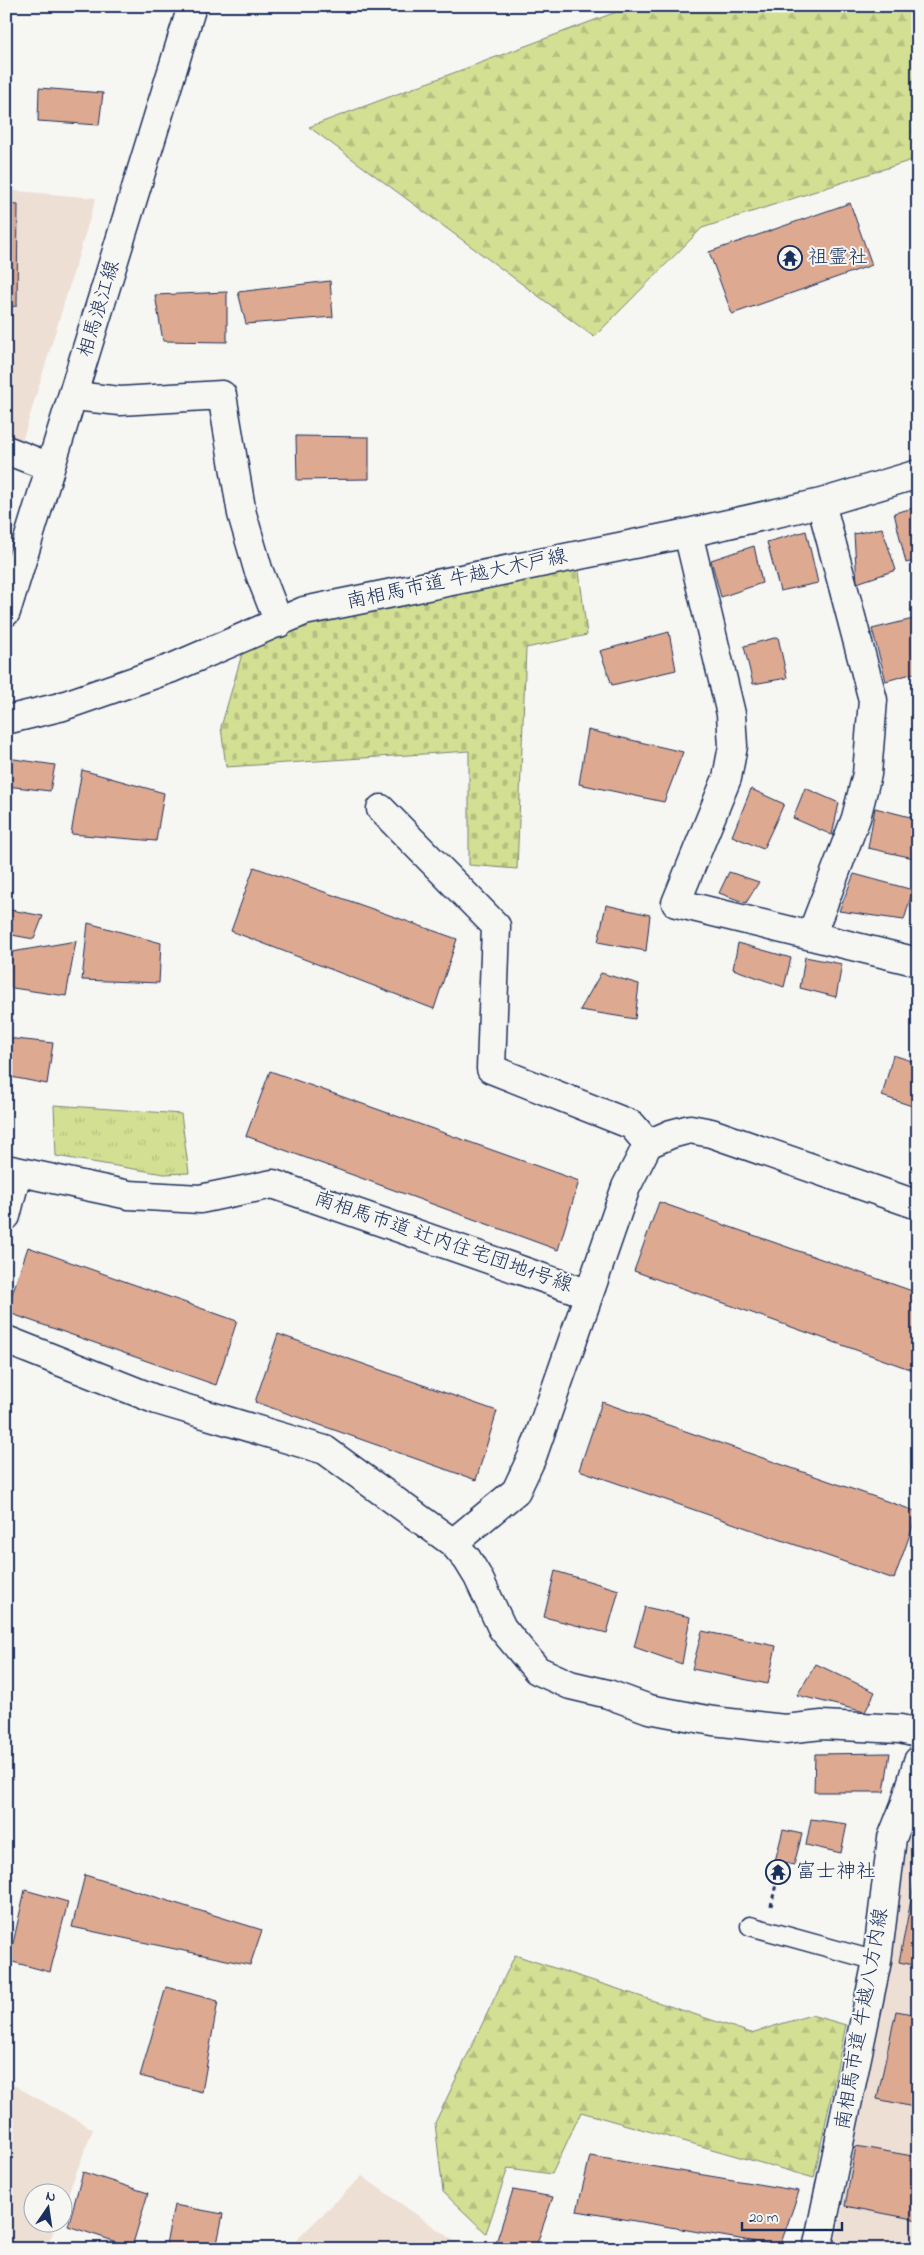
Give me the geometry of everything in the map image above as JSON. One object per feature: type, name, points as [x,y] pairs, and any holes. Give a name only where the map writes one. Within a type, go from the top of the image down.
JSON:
[{"type":"street","name":"相馬浪江線","points":[[6,612],[50,467],[74,396],[192,6]]},
{"type":"street","points":[[74,396],[120,401],[222,395],[242,514],[258,569],[279,623]]},
{"type":"street","points":[[6,450],[50,467]]},
{"type":"street","name":"南相馬市道 牛越大木戸線","points":[[6,720],[60,707],[172,668],[304,611],[688,533],[821,502],[918,474]]},
{"type":"street","points":[[811,936],[856,818],[867,774],[873,700],[821,502]]},
{"type":"street","points":[[688,533],[731,714],[733,746],[726,778],[676,903],[918,962]]},
{"type":"street","points":[[381,809],[496,926],[491,1069],[632,1125],[648,1144],[671,1134],[690,1129],[711,1132],[918,1205]]},
{"type":"street","name":"南相馬市道 辻内住宅団地1号線","points":[[11,1171],[129,1195],[200,1199],[273,1184],[589,1294],[626,1187],[648,1144]]},
{"type":"street","points":[[6,1216],[11,1171]]},
{"type":"street","points":[[453,1543],[516,1491],[532,1457],[589,1294]]},
{"type":"street","points":[[6,1340],[157,1400],[325,1450],[453,1543],[467,1559],[478,1577],[502,1628],[537,1670],[570,1685],[608,1694],[649,1709],[712,1721],[784,1729],[822,1725],[900,1729],[918,1733]]},
{"type":"street","name":"南相馬市道 牛越八方内線","points":[[817,2249],[877,1961],[892,1838],[905,1805],[918,1761]]},
{"type":"lane","points":[[757,1928],[877,1961]]},
{"type":"path","points":[[757,1928],[780,1867]]},
{"type":"shaded area","points":[[6,190],[96,198],[21,445],[6,432]]},
{"type":"shaded area","points":[[918,1813],[918,2249],[834,2249],[885,1995],[908,1841]]},
{"type":"shaded area","points":[[6,2081],[93,2129],[72,2184],[72,2182],[22,2182],[22,2232],[53,2232],[46,2249],[6,2249]]},
{"type":"shaded area","points":[[362,2176],[458,2244],[459,2249],[287,2249]]},
{"type":"green space","points":[[618,6],[918,6],[918,158],[702,228],[594,337],[309,127],[619,11]]},
{"type":"green space","points":[[578,563],[587,635],[526,648],[517,869],[469,865],[469,751],[226,767],[221,727],[244,647],[328,616]]},
{"type":"green space","points":[[54,1105],[181,1114],[189,1173],[164,1174],[56,1156]]},
{"type":"green space","points":[[515,1955],[751,2033],[811,2015],[846,2025],[814,2178],[581,2112],[552,2174],[508,2168],[486,2233],[443,2192],[435,2123]]},
{"type":"building","points":[[39,88],[103,93],[99,125],[38,121]]},
{"type":"building","name":"祖霊社","points":[[850,203],[872,265],[732,314],[709,252]]},
{"type":"building","points":[[6,204],[18,205],[17,306],[6,307]]},
{"type":"building","points":[[330,281],[333,317],[246,324],[238,292]]},
{"type":"building","points":[[227,292],[227,342],[163,341],[155,295]]},
{"type":"building","points":[[296,436],[369,437],[369,479],[297,480]]},
{"type":"building","points":[[918,507],[918,560],[906,563],[894,513]]},
{"type":"building","points":[[882,528],[896,570],[857,583],[854,534]]},
{"type":"building","points":[[806,531],[818,583],[780,591],[767,542]]},
{"type":"building","points":[[754,546],[762,583],[721,597],[711,560]]},
{"type":"building","points":[[913,619],[918,638],[918,672],[886,681],[872,629]]},
{"type":"building","points":[[669,632],[676,670],[612,685],[600,651]]},
{"type":"building","points":[[778,637],[787,678],[753,684],[744,646]]},
{"type":"building","points":[[588,730],[683,752],[664,802],[579,784]]},
{"type":"building","points":[[7,758],[55,765],[50,791],[6,786]]},
{"type":"building","points":[[82,770],[164,793],[156,841],[71,834]]},
{"type":"building","points":[[805,788],[839,803],[832,835],[793,818]]},
{"type":"building","points":[[751,789],[784,804],[763,849],[732,836]]},
{"type":"building","points":[[875,808],[918,819],[918,859],[868,848]]},
{"type":"building","points":[[254,867],[457,939],[434,1009],[231,931]]},
{"type":"building","points":[[729,872],[759,882],[746,903],[719,893]]},
{"type":"building","points":[[854,874],[913,890],[904,920],[839,911]]},
{"type":"building","points":[[606,905],[650,915],[646,951],[598,942]]},
{"type":"building","points":[[6,909],[43,916],[34,939],[6,934]]},
{"type":"building","points":[[88,923],[161,943],[159,983],[82,980]]},
{"type":"building","points":[[76,941],[66,996],[6,987],[12,952]]},
{"type":"building","points":[[738,943],[791,958],[784,987],[733,969]]},
{"type":"building","points":[[805,957],[842,964],[836,997],[800,988]]},
{"type":"building","points":[[601,973],[639,984],[635,1019],[580,1010]]},
{"type":"building","points":[[6,1038],[53,1043],[47,1084],[6,1076]]},
{"type":"building","points":[[893,1055],[918,1063],[918,1108],[882,1096]]},
{"type":"building","points":[[270,1071],[579,1181],[558,1250],[246,1136]]},
{"type":"building","points":[[659,1202],[918,1293],[918,1372],[634,1271]]},
{"type":"building","points":[[28,1247],[237,1321],[216,1385],[6,1312]]},
{"type":"building","points":[[278,1334],[497,1411],[476,1480],[255,1402]]},
{"type":"building","points":[[602,1402],[918,1512],[894,1579],[579,1470]]},
{"type":"building","points":[[555,1571],[619,1590],[607,1633],[544,1617]]},
{"type":"building","points":[[645,1607],[690,1617],[682,1664],[634,1647]]},
{"type":"building","points":[[702,1631],[776,1646],[768,1684],[692,1669]]},
{"type":"building","points":[[816,1664],[875,1692],[865,1712],[797,1695]]},
{"type":"building","points":[[890,1753],[884,1792],[814,1792],[815,1754]]},
{"type":"building","points":[[811,1819],[847,1824],[841,1853],[806,1845]]},
{"type":"building","points":[[783,1830],[802,1834],[794,1865],[775,1861]]},
{"type":"building","points":[[918,1864],[918,1966],[899,1962]]},
{"type":"building","points":[[85,1875],[262,1930],[250,1965],[72,1927]]},
{"type":"building","points":[[25,1890],[68,1902],[50,1972],[9,1961]]},
{"type":"building","points":[[166,1987],[218,2001],[202,2092],[140,2076]]},
{"type":"building","points":[[896,2011],[918,2015],[918,2108],[877,2099]]},
{"type":"building","points":[[856,2146],[918,2157],[918,2220],[845,2206]]},
{"type":"building","points":[[590,2156],[799,2191],[780,2246],[577,2211]]},
{"type":"building","points":[[83,2172],[148,2193],[132,2247],[72,2227],[72,2212]]},
{"type":"building","points":[[513,2190],[553,2197],[535,2249],[494,2249]]},
{"type":"building","points":[[174,2205],[223,2214],[216,2249],[165,2249]]},
{"type":"place","name":"祖霊社","points":[[790,258]]},
{"type":"place","name":"富士神社","points":[[778,1872]]}]
